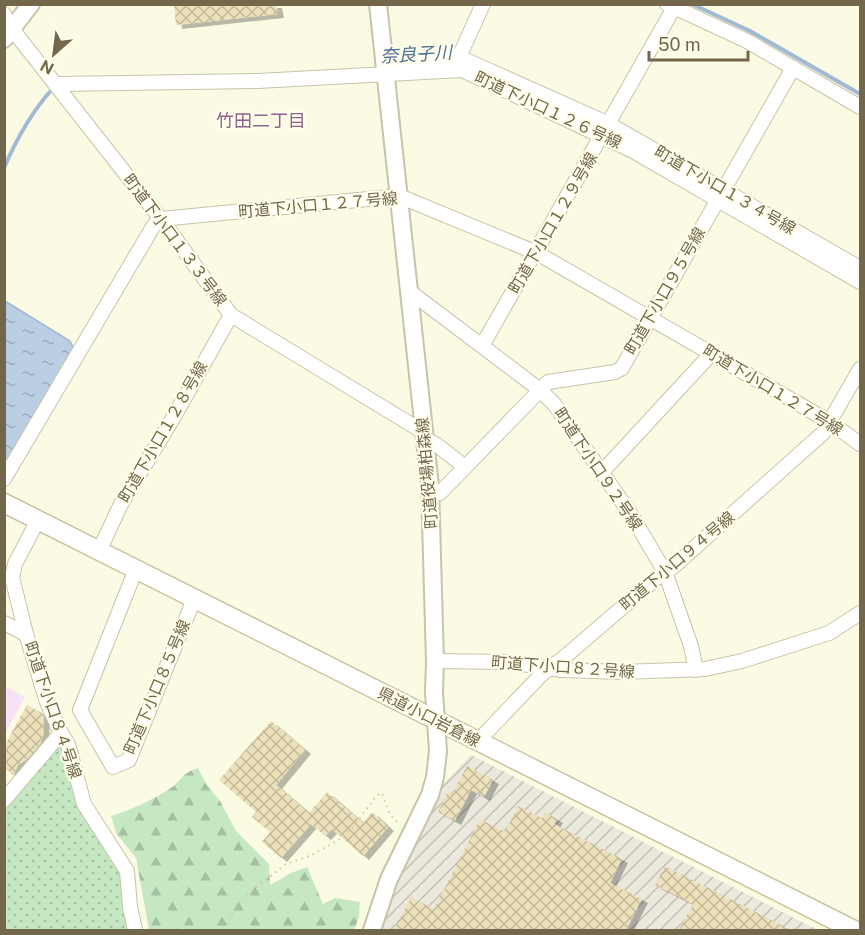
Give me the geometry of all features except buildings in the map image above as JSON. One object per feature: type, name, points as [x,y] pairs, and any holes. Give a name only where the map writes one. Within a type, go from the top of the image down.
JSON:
[{"type":"main road","name":"県道小口岩倉線","points":[[4,503],[854,930]]},
{"type":"street","points":[[7,27],[31,4]]},
{"type":"street","name":"町道役場柏森線","points":[[372,930],[389,879],[432,791],[438,751],[430,493],[378,4]]},
{"type":"street","points":[[459,57],[483,4]]},
{"type":"street","points":[[673,6],[747,41],[861,107]]},
{"type":"street","name":"町道下小口１２９号線","points":[[482,346],[537,253],[673,6]]},
{"type":"street","name":"町道下小口１３３号線","points":[[7,27],[56,84],[161,219],[231,315],[425,436],[465,467]]},
{"type":"street","name":"町道下小口１３４号線","points":[[385,67],[459,57],[606,130],[720,194],[861,267]]},
{"type":"street","name":"町道下小口１２６号線","points":[[56,84],[258,81],[385,67],[462,70],[606,130]]},
{"type":"street","name":"町道下小口９５号線","points":[[430,493],[440,493],[548,382],[615,372],[622,368],[793,68]]},
{"type":"street","points":[[720,194],[861,282]]},
{"type":"street","name":"町道下小口１２７号線","points":[[161,219],[399,196],[537,253],[830,422],[861,444]]},
{"type":"street","points":[[4,479],[154,225],[161,219]]},
{"type":"street","name":"町道下小口９２号線","points":[[409,291],[540,390],[555,405],[630,513],[665,572],[691,646],[696,670]]},
{"type":"street","name":"町道下小口１２８号線","points":[[99,550],[120,504],[172,420],[231,315]]},
{"type":"street","points":[[602,472],[711,354]]},
{"type":"street","name":"町道下小口９４号線","points":[[478,741],[542,674],[673,567],[823,433],[861,369]]},
{"type":"street","name":"町道下小口８４号線","points":[[38,520],[12,577],[26,634],[48,702],[68,744],[84,804],[127,872],[130,907],[135,930]]},
{"type":"street","name":"町道下小口８５号線","points":[[136,569],[80,710],[113,767],[129,760],[194,599]]},
{"type":"street","name":"町道下小口８２号線","points":[[435,661],[508,662],[550,668],[622,672],[696,670],[742,661],[829,633],[861,614]]},
{"type":"street","points":[[4,623],[26,634]]},
{"type":"street","points":[[4,800],[61,733]]},
{"type":"path","points":[[225,930],[230,916],[243,898],[286,864],[312,855],[340,839],[353,827],[377,795],[382,793],[389,813],[399,824]]},
{"type":"shaded area","points":[[5,686],[25,697],[5,734]]},
{"type":"shaded area","points":[[471,755],[818,930],[380,930],[395,886],[443,784]]},
{"type":"green space","points":[[61,743],[81,804],[124,872],[132,930],[5,930],[5,810]]},
{"type":"green space","points":[[198,768],[236,831],[269,864],[270,885],[307,867],[323,904],[335,898],[360,902],[359,917],[354,930],[185,930],[182,928],[179,930],[149,930],[136,858],[116,833],[111,816],[155,798],[172,787],[188,772]]},
{"type":"water","points":[[5,301],[70,341],[74,349],[5,466]]},
{"type":"waterway","points":[[692,4],[750,31],[860,94]]},
{"type":"waterway","name":"奈良子川","points":[[4,168],[26,126],[54,87]]},
{"type":"district","name":"竹田二丁目","points":[[261,120]]}]
